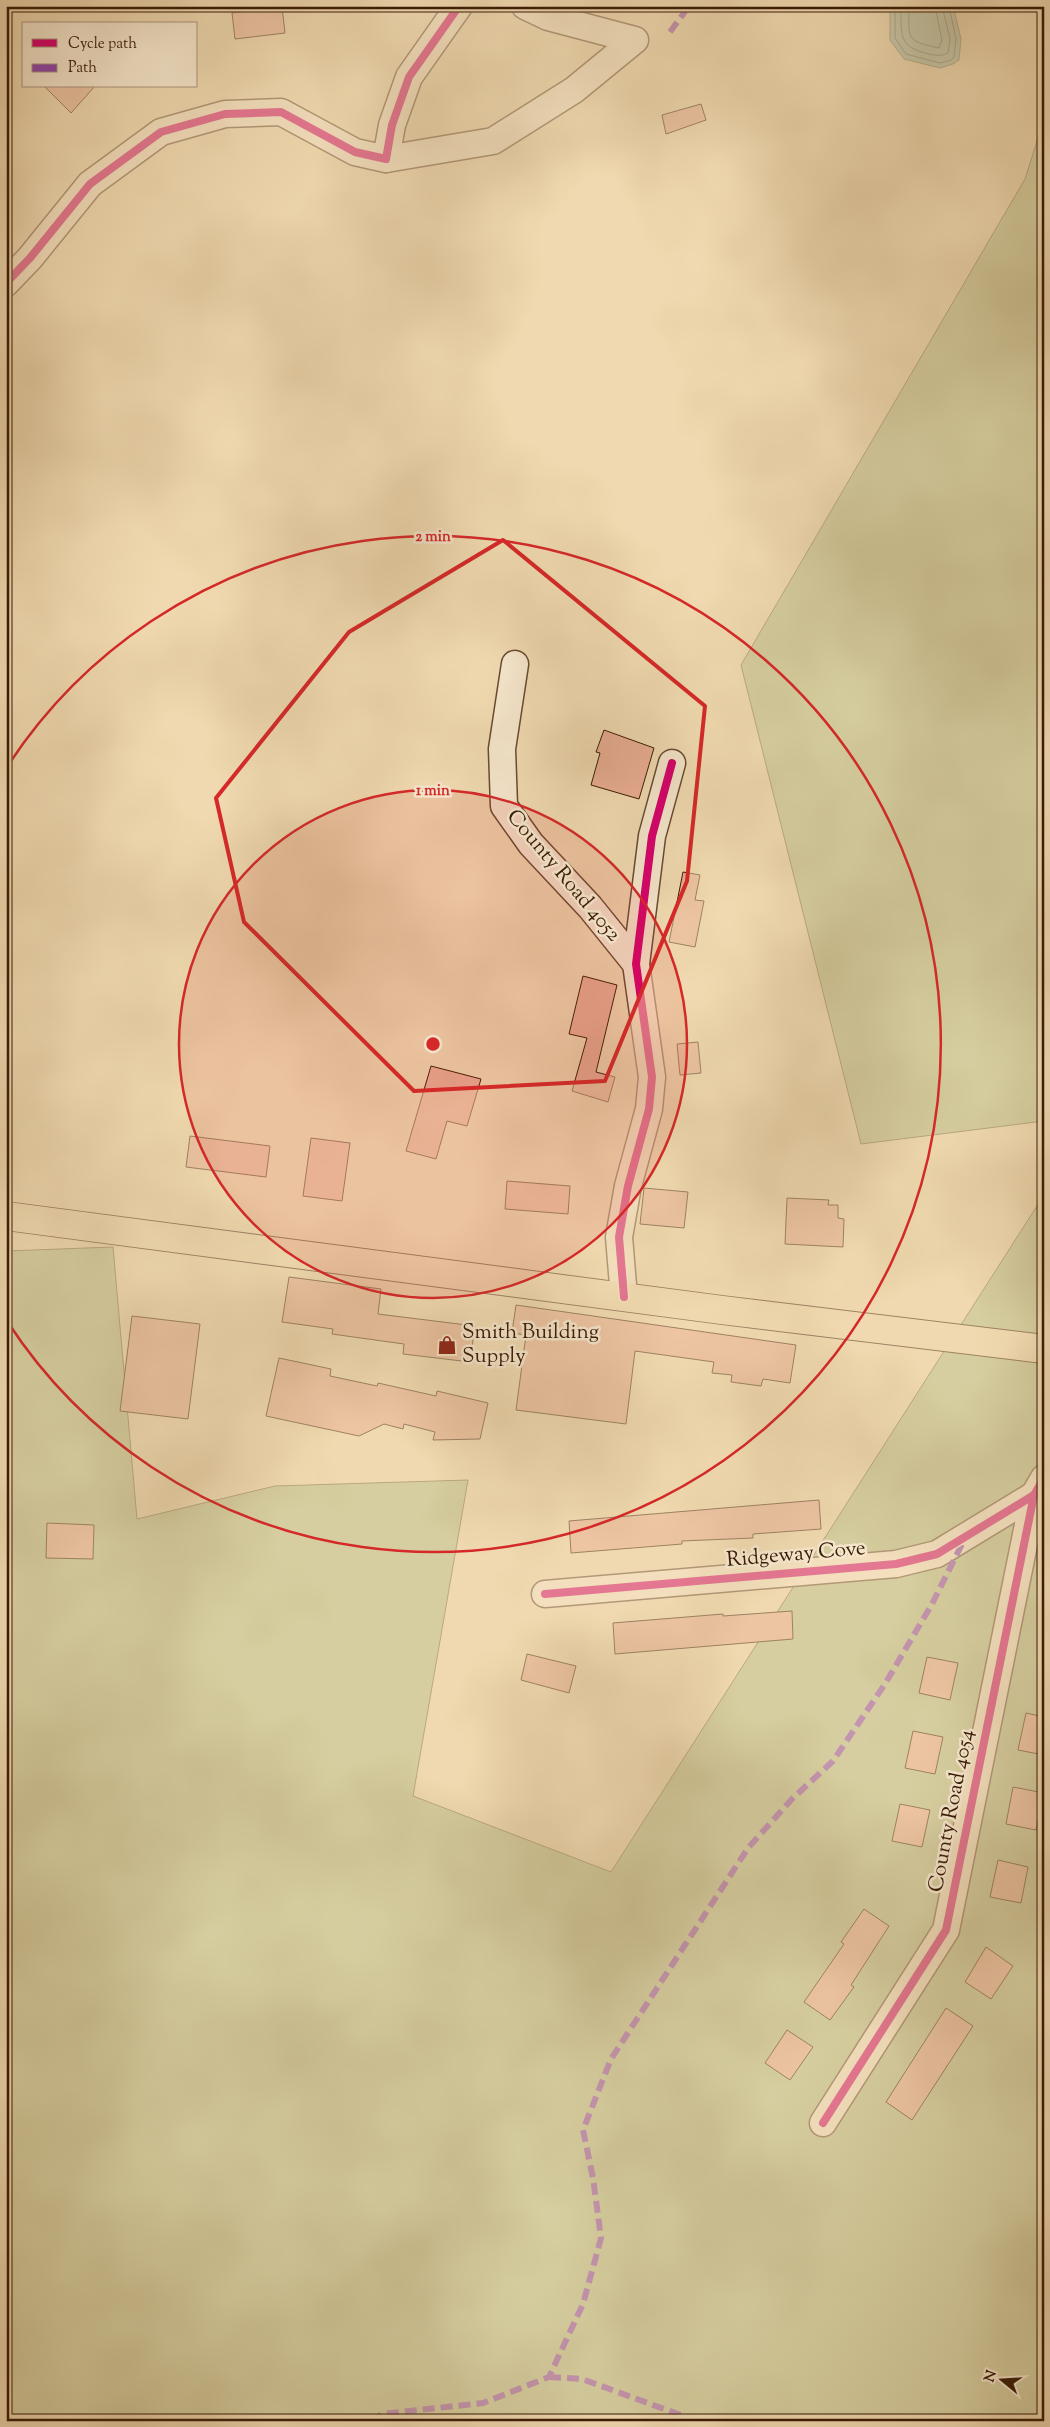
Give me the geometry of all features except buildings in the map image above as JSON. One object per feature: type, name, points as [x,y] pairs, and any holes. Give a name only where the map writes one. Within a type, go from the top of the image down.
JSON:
[{"type":"main road","points":[[6,1216],[624,1297],[1044,1349]]},
{"type":"street","points":[[386,159],[392,125],[409,77],[459,6]]},
{"type":"street","points":[[6,283],[30,258],[90,184],[161,132],[225,114],[281,112],[355,152],[386,159],[493,141],[574,90],[636,40],[548,17],[525,6]]},
{"type":"street","name":"County Road 4052","points":[[515,664],[502,749],[504,806],[531,844],[590,907],[636,964]]},
{"type":"street","name":"County Road 4052","points":[[624,1297],[619,1237],[628,1186],[650,1109],[652,1077],[636,964],[652,836],[672,763]]},
{"type":"street","name":"Ridgeway Cove","points":[[545,1594],[896,1564],[937,1554],[1039,1486]]},
{"type":"street","name":"County Road 4054","points":[[823,2123],[946,1930],[1039,1486]]},
{"type":"highlighted area","points":[[503,540],[705,706],[687,881],[605,1081],[414,1091],[244,922],[216,798],[349,632]]},
{"type":"shaded area","points":[[1044,119],[1044,1121],[861,1144],[741,665],[1025,179]]},
{"type":"shaded area","points":[[1044,1195],[1044,2421],[6,2421],[6,1251],[113,1247],[137,1519],[275,1486],[468,1480],[413,1796],[611,1872]]},
{"type":"water","points":[[890,6],[953,6],[961,39],[959,60],[940,68],[904,59],[890,40]]},
{"type":"marked path","points":[[670,32],[689,6]]},
{"type":"marked path","points":[[371,2421],[382,2414],[483,2403],[549,2377],[583,2304],[601,2238],[593,2178],[583,2130],[611,2059],[748,1848],[792,1799],[833,1761],[885,1684],[932,1604],[965,1538]]},
{"type":"marked path","points":[[549,2377],[582,2379],[697,2421]]},
{"type":"cycle path","points":[[6,283],[30,258],[90,184],[161,132],[225,114],[281,112],[355,152],[386,159],[392,125],[409,77],[459,6]]},
{"type":"cycle path","points":[[624,1297],[619,1237],[628,1186],[649,1109],[652,1077],[636,964],[652,836],[672,763]]},
{"type":"cycle path","points":[[823,2123],[946,1930],[1034,1495],[1044,1478]]},
{"type":"cycle path","points":[[545,1594],[896,1564],[937,1554],[1034,1495]]},
{"type":"place","name":"Smith Building Supply","points":[[447,1345]]}]
